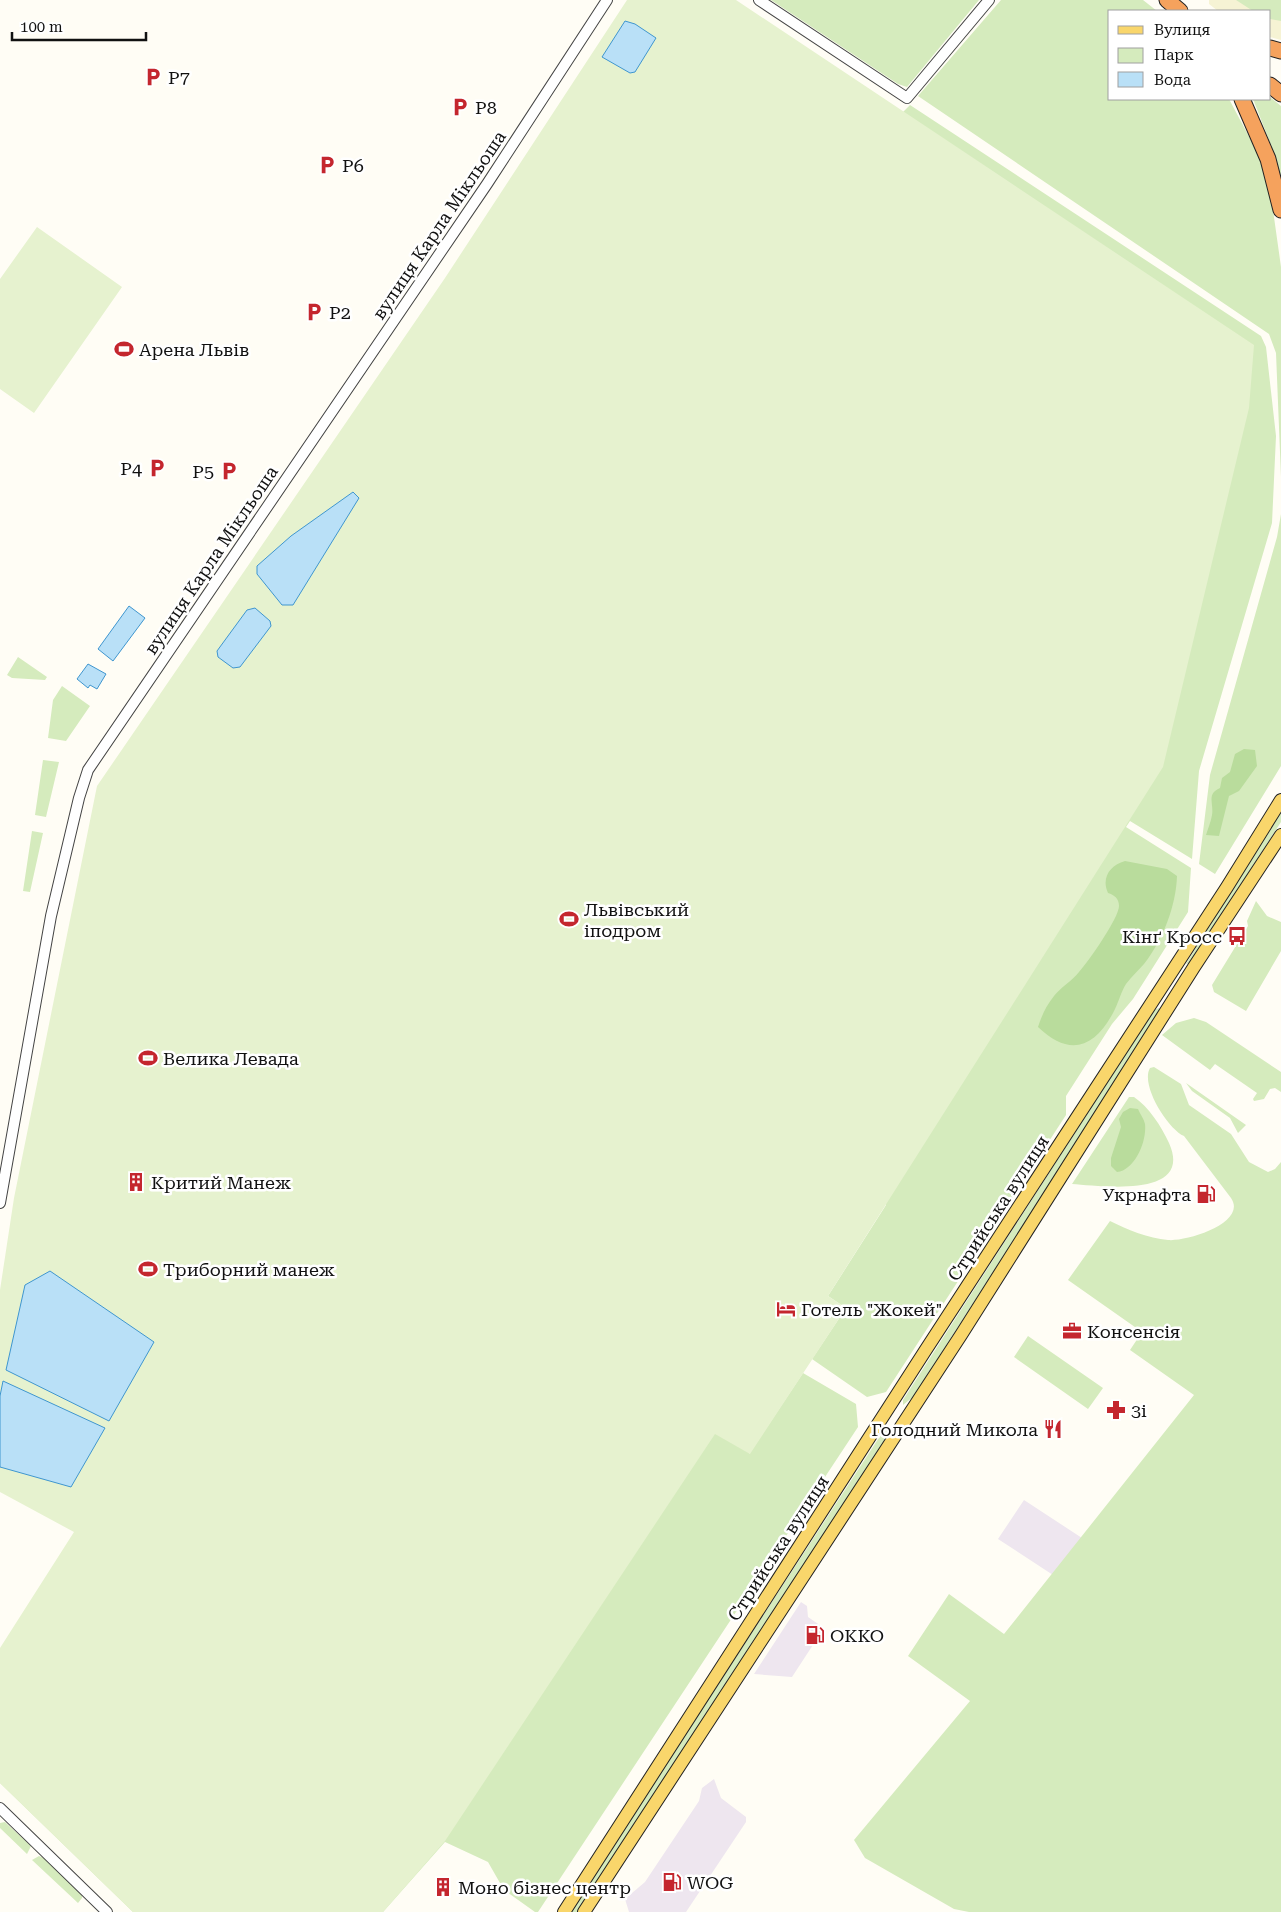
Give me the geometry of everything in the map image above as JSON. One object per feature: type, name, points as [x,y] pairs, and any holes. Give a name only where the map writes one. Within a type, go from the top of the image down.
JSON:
[{"type":"highway","points":[[1167,0],[1179,10]]},
{"type":"highway","points":[[1271,86],[1281,94]]},
{"type":"highway","points":[[1242,100],[1268,159],[1281,210]]},
{"type":"main road","name":"Стрийська вулиця","points":[[564,1912],[1227,887],[1281,800]]},
{"type":"main road","name":"Стрийська вулиця","points":[[589,1910],[961,1335],[1177,994],[1281,835]]},
{"type":"main road","points":[[1163,984],[1177,994]]},
{"type":"street","name":"вулиця Карла Мікльоша","points":[[0,1203],[52,916],[79,798],[88,770],[487,184],[607,0]]},
{"type":"street","points":[[758,0],[907,98],[988,0]]},
{"type":"street","points":[[0,1808],[107,1912]]},
{"type":"shaded area","points":[[1209,0],[1281,0],[1281,40],[1271,37],[1271,10],[1217,10],[1209,4]]},
{"type":"shaded area","points":[[1024,1500],[1082,1538],[1053,1575],[998,1539]]},
{"type":"shaded area","points":[[801,1602],[807,1606],[808,1617],[824,1628],[792,1677],[754,1674]]},
{"type":"shaded area","points":[[714,1779],[721,1798],[746,1817],[746,1822],[686,1912],[629,1912],[625,1899],[645,1882],[699,1801],[702,1788]]},
{"type":"green space","name":"Львівський іподром","points":[[627,0],[736,0],[1254,345],[1249,408],[1163,767],[828,1296],[846,1308],[750,1454],[715,1434],[445,1841],[383,1912],[133,1912],[0,1783],[0,1648],[74,1532],[0,1492],[0,1290],[14,1198],[97,786],[445,278]]},
{"type":"green space","points":[[771,0],[979,0],[907,87],[898,84]]},
{"type":"green space","points":[[1001,0],[1143,0],[1156,10],[1108,10],[1108,100],[1230,100],[1262,161],[1272,203],[1281,267],[1281,477],[1276,353],[1269,334],[918,96]]},
{"type":"green space","points":[[1236,0],[1281,0],[1281,21],[1271,19],[1271,10],[1251,10]]},
{"type":"green space","points":[[1271,98],[1281,106],[1281,179],[1276,158],[1253,100],[1271,100]]},
{"type":"green space","points":[[910,105],[1261,336],[1266,347],[1276,436],[1272,523],[1199,771],[1192,859],[1130,821],[1126,827],[1191,868],[1188,912],[1133,999],[1112,1024],[1066,1096],[1066,1115],[886,1392],[867,1397],[812,1359],[846,1308],[828,1296],[886,1205],[895,120]]},
{"type":"green space","points":[[37,227],[122,287],[34,413],[0,389],[0,279]]},
{"type":"green space","points":[[1281,514],[1281,766],[1215,874],[1199,864],[1210,775],[1277,537]]},
{"type":"green space","points":[[18,657],[47,677],[45,680],[12,678],[7,675]]},
{"type":"green space","points":[[62,686],[90,706],[66,741],[48,738],[53,700]]},
{"type":"green space","points":[[1244,749],[1255,750],[1257,766],[1239,791],[1229,796],[1219,836],[1206,835],[1212,815],[1213,793],[1220,788],[1222,778],[1230,772],[1235,754]]},
{"type":"green space","points":[[43,760],[59,762],[46,817],[35,815]]},
{"type":"green space","points":[[1281,810],[1281,822],[1190,963],[1186,964]]},
{"type":"green space","points":[[32,831],[43,833],[30,892],[23,891]]},
{"type":"green space","points":[[1125,861],[1167,869],[1177,876],[1174,899],[1163,934],[1151,955],[1126,984],[1108,1022],[1100,1032],[1082,1044],[1061,1043],[1038,1027],[1044,1011],[1051,1000],[1083,967],[1114,920],[1118,912],[1119,903],[1116,897],[1108,893],[1106,877],[1111,869]]},
{"type":"green space","points":[[1256,901],[1267,916],[1281,922],[1281,951],[1246,1011],[1214,992],[1212,985],[1248,926],[1247,921]]},
{"type":"green space","points":[[1159,1008],[1159,1013],[913,1397],[903,1405],[903,1400],[1154,1010]]},
{"type":"green space","points":[[1194,1018],[1206,1022],[1281,1072],[1281,1092],[1275,1088],[1270,1089],[1264,1099],[1254,1101],[1253,1099],[1257,1093],[1215,1064],[1210,1070],[1162,1035],[1176,1023]]},
{"type":"green space","points":[[1154,1067],[1181,1084],[1189,1105],[1231,1134],[1249,1162],[1268,1172],[1275,1169],[1281,1162],[1281,1912],[969,1912],[954,1909],[865,1858],[854,1840],[970,1701],[908,1656],[949,1594],[1004,1634],[1194,1395],[1130,1350],[1142,1332],[1068,1280],[1110,1221],[1146,1235],[1161,1239],[1177,1240],[1213,1229],[1231,1215],[1234,1207],[1231,1198],[1184,1136],[1171,1125],[1157,1106],[1149,1085],[1148,1076],[1150,1068]]},
{"type":"green space","points":[[1186,1083],[1246,1125],[1238,1133],[1230,1118],[1192,1091]]},
{"type":"green space","points":[[1129,1097],[1134,1097],[1145,1106],[1166,1137],[1173,1161],[1168,1173],[1157,1181],[1141,1185],[1122,1187],[1072,1184]]},
{"type":"green space","points":[[1130,1108],[1138,1109],[1144,1120],[1144,1138],[1134,1160],[1129,1166],[1117,1172],[1111,1166],[1111,1158],[1121,1127],[1119,1119],[1123,1112]]},
{"type":"green space","points":[[1028,1336],[1103,1388],[1088,1409],[1014,1357]]},
{"type":"green space","points":[[752,1354],[749,1454],[803,1373],[856,1404],[858,1427],[538,1912],[535,1912],[504,1890],[488,1862],[445,1842],[383,1912],[133,1912],[0,1783],[0,1649]]},
{"type":"green space","points":[[890,1429],[891,1434],[578,1912],[570,1912],[884,1430]]},
{"type":"green space","points":[[5,1822],[31,1846],[27,1854],[0,1828],[0,1823]]},
{"type":"green space","points":[[39,1856],[46,1859],[82,1893],[82,1898],[78,1903],[32,1860]]},
{"type":"water","points":[[625,21],[635,24],[656,38],[635,72],[630,73],[602,57]]},
{"type":"water","points":[[353,492],[359,498],[293,605],[282,605],[257,574],[257,566],[291,536]]},
{"type":"water","points":[[129,606],[145,618],[113,661],[98,649]]},
{"type":"water","points":[[255,608],[270,621],[271,626],[240,667],[233,668],[218,657],[217,651],[247,610]]},
{"type":"water","points":[[88,664],[106,674],[97,689],[90,685],[88,688],[77,679]]},
{"type":"water","points":[[50,1271],[154,1342],[109,1421],[6,1370],[25,1285]]},
{"type":"water","points":[[3,1381],[105,1428],[71,1487],[0,1467],[0,1396]]},
{"type":"place","name":"P7","points":[[153,77]]},
{"type":"place","name":"P8","points":[[460,107]]},
{"type":"place","name":"P6","points":[[327,165]]},
{"type":"place","name":"P2","points":[[314,312]]},
{"type":"place","name":"Арена Львів","points":[[124,349]]},
{"type":"place","name":"P4","points":[[157,468]]},
{"type":"place","name":"P5","points":[[229,471]]},
{"type":"place","name":"Львівський іподром","points":[[569,919]]},
{"type":"place","name":"Кінґ Кросс","points":[[1237,936]]},
{"type":"place","name":"Велика Левада","points":[[148,1058]]},
{"type":"place","name":"Критий Манеж","points":[[136,1182]]},
{"type":"place","name":"Укрнафта","points":[[1206,1194]]},
{"type":"place","name":"Триборний манеж","points":[[148,1269]]},
{"type":"place","name":"Готель \"Жокей\"","points":[[786,1309]]},
{"type":"place","name":"Консенсія","points":[[1072,1331]]},
{"type":"place","name":"3і","points":[[1116,1410]]},
{"type":"place","name":"Голодний Микола","points":[[1053,1429]]},
{"type":"place","name":"ОККО","points":[[815,1635]]},
{"type":"place","name":"WOG","points":[[672,1882]]},
{"type":"place","name":"Моно бізнес центр","points":[[443,1887]]}]
